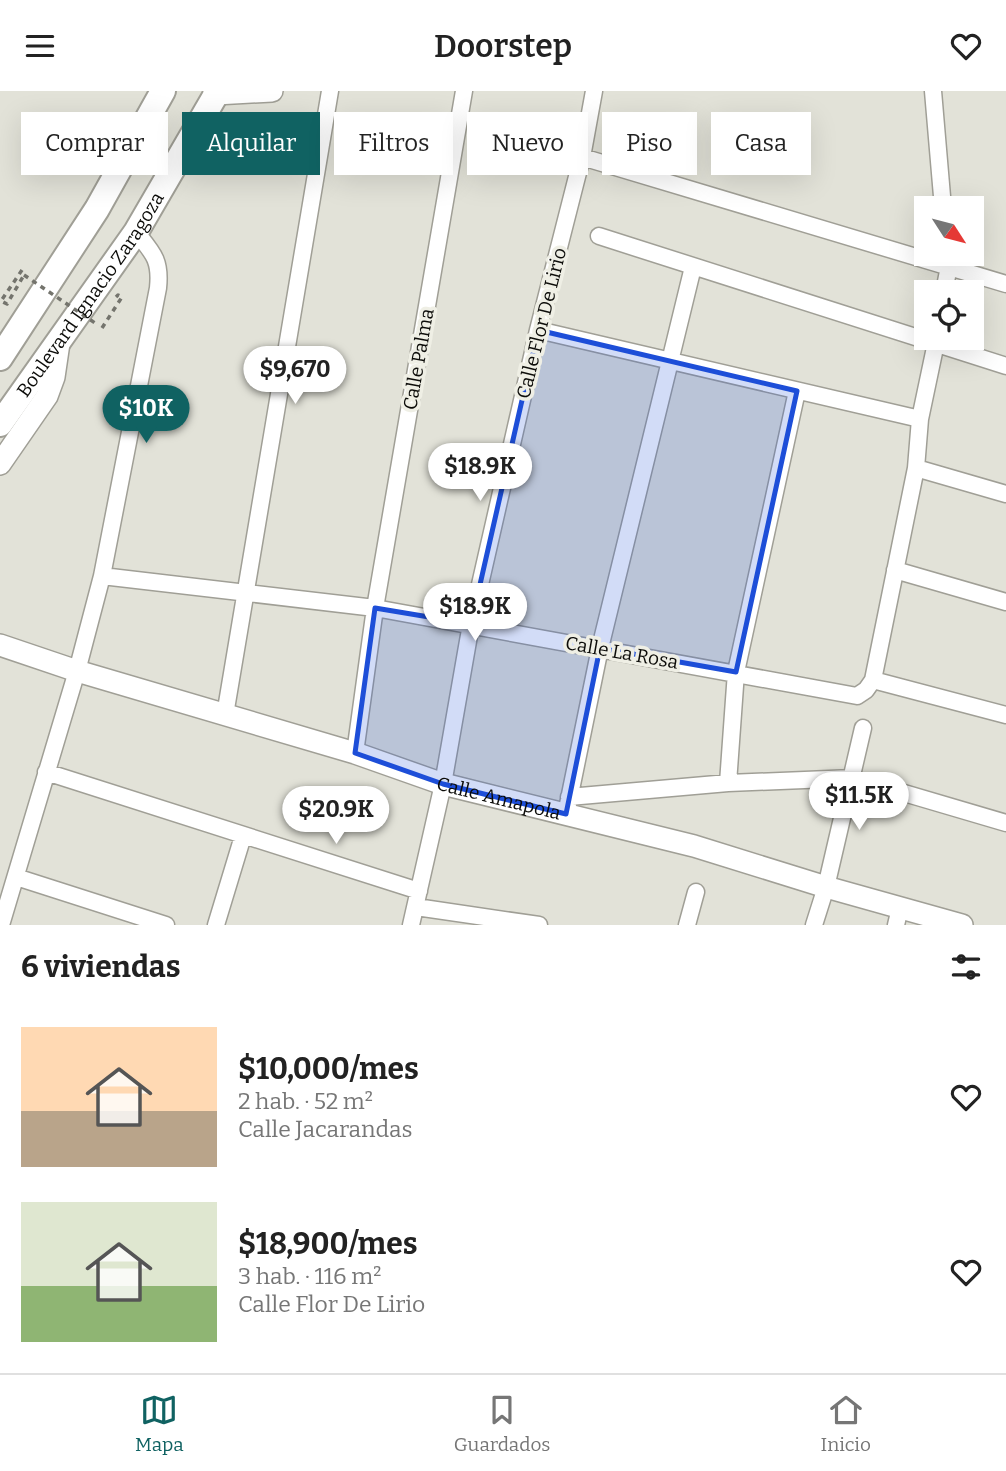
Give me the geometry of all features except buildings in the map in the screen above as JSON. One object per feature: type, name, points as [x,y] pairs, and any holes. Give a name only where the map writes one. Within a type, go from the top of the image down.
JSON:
[{"type":"main road","name":"Boulevard Ignacio Zaragoza","points":[[0,358],[97,209],[163,91]]},
{"type":"main road","name":"Boulevard Ignacio Zaragoza","points":[[0,424],[136,232],[216,92]]},
{"type":"street","points":[[216,92],[272,91]]},
{"type":"street","points":[[225,715],[330,91]]},
{"type":"street","name":"Calle Palma","points":[[355,753],[375,608],[464,91]]},
{"type":"street","name":"Calle Flor De Lirio","points":[[588,124],[594,91]]},
{"type":"street","points":[[933,91],[942,196]]},
{"type":"street","points":[[588,159],[914,250]]},
{"type":"street","name":"Calle Flor De Lirio","points":[[411,925],[443,784],[471,624],[538,330],[577,175]]},
{"type":"street","points":[[1,925],[77,671],[102,576],[160,271],[152,252],[136,232]]},
{"type":"street","points":[[598,236],[914,334]]},
{"type":"street","points":[[962,266],[1006,284]]},
{"type":"street","points":[[693,267],[600,648],[568,806],[729,783],[853,778],[1006,823]]},
{"type":"street","points":[[538,330],[920,419]]},
{"type":"street","points":[[0,464],[47,396],[54,377],[59,342]]},
{"type":"street","points":[[935,350],[920,419],[916,468],[873,680],[1006,715]]},
{"type":"street","points":[[962,350],[1006,366]]},
{"type":"street","points":[[729,783],[736,672],[797,391]]},
{"type":"street","points":[[916,468],[1006,494]]},
{"type":"street","points":[[895,571],[1006,602]]},
{"type":"street","name":"Calle La Rosa","points":[[102,576],[375,608],[850,695],[861,694],[873,680]]},
{"type":"street","name":"Calle Amapola","points":[[0,645],[77,671],[355,753],[443,784],[568,806],[826,887],[898,917],[962,925]]},
{"type":"street","points":[[814,925],[826,887],[863,728]]},
{"type":"street","points":[[47,772],[243,836],[418,899],[539,925]]},
{"type":"street","points":[[216,925],[243,836]]},
{"type":"street","points":[[16,877],[166,925]]},
{"type":"street","points":[[687,925],[696,892]]},
{"type":"path","points":[[22,270],[1,301],[7,304],[24,275],[100,326]]},
{"type":"path","points":[[118,295],[122,297],[100,326],[118,295]]},
{"type":"highlighted area","points":[[538,330],[797,391],[736,672],[600,648],[566,814],[443,784],[355,753],[375,608],[471,624]]}]
